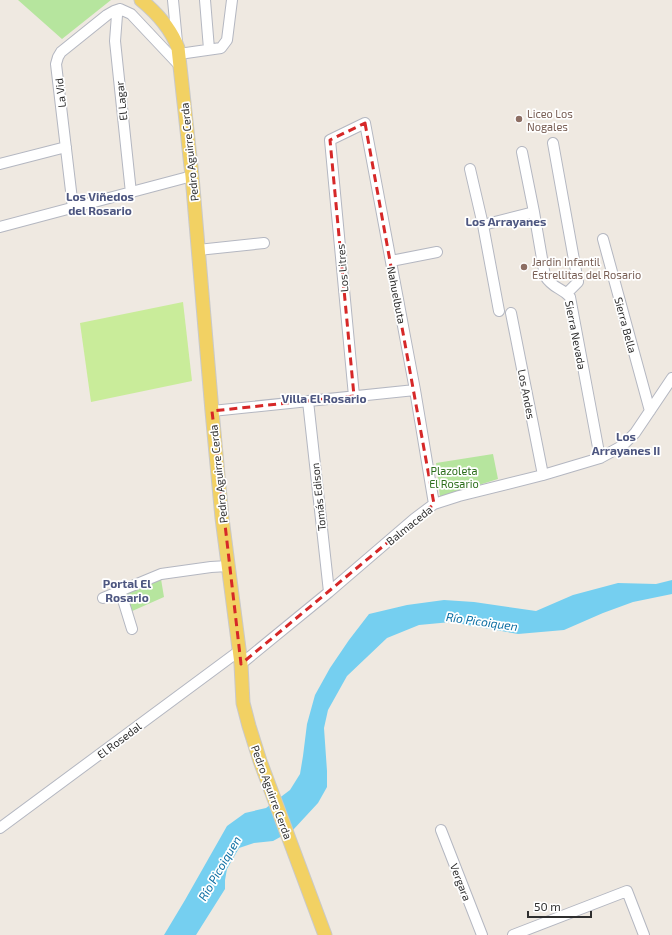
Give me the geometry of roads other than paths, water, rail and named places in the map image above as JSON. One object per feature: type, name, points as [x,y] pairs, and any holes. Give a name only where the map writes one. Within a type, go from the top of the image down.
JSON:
[{"type":"main road","points":[[141,0],[167,28],[175,40],[179,56]]},
{"type":"main road","name":"Pedro Aguirre Cerda","points":[[179,56],[192,176],[222,518],[241,664],[243,703],[260,761],[326,935]]},
{"type":"street","name":"Pedro Aguirre Cerda","points":[[173,0],[179,56]]},
{"type":"street","points":[[205,0],[209,50]]},
{"type":"street","points":[[120,9],[131,14],[179,56],[221,48],[227,40],[232,0]]},
{"type":"street","name":"La Vid","points":[[73,208],[56,64],[61,52],[107,15],[120,9]]},
{"type":"street","name":"El Lagar","points":[[120,9],[117,15],[116,41],[131,192]]},
{"type":"street","name":"Nahuelbuta","points":[[330,140],[365,123],[415,390],[434,504]]},
{"type":"street","name":"Los Litres","points":[[330,140],[354,396]]},
{"type":"street","points":[[552,143],[578,282],[567,293]]},
{"type":"street","points":[[0,164],[66,147]]},
{"type":"street","name":"Sierra Nevada","points":[[522,152],[545,276],[549,283],[567,293],[570,297],[600,458]]},
{"type":"street","points":[[470,169],[483,225],[499,311]]},
{"type":"street","points":[[0,227],[192,176]]},
{"type":"street","points":[[483,225],[534,212]]},
{"type":"street","name":"Sierra Bella","points":[[603,239],[650,411]]},
{"type":"street","points":[[198,250],[264,242]]},
{"type":"street","points":[[391,261],[437,252]]},
{"type":"street","name":"Los Andes","points":[[511,312],[543,475]]},
{"type":"street","name":"Balmaceda","points":[[241,664],[329,592],[414,519],[434,504],[600,458],[622,446],[635,433],[672,378]]},
{"type":"street","points":[[212,411],[415,390]]},
{"type":"street","name":"Tomás Edison","points":[[308,401],[329,592]]},
{"type":"street","points":[[103,598],[161,574],[228,566]]},
{"type":"street","points":[[120,590],[132,628]]},
{"type":"street","name":"El Rosedal","points":[[0,828],[239,651]]},
{"type":"street","name":"Vergara","points":[[441,830],[482,935]]},
{"type":"street","points":[[514,935],[627,891],[644,935]]},
{"type":"water","name":"Río Picoiquen","points":[[672,580],[672,594],[633,602],[564,630],[518,634],[451,622],[419,625],[387,638],[347,676],[328,710],[324,728],[327,787],[318,803],[293,830],[273,841],[254,843],[239,848],[227,869],[225,889],[196,935],[164,935],[227,826],[245,813],[266,808],[290,790],[300,774],[307,724],[315,695],[330,668],[369,614],[407,605],[444,600],[474,602],[536,611],[573,595],[618,583],[656,584]]},
{"type":"place","name":"Liceo Los Nogales","points":[[519,119]]},
{"type":"place","name":"Jardin Infantil Estrellitas del Rosario","points":[[524,267]]},
{"type":"district","name":"Los Viñedos del Rosario","points":[[100,203]]},
{"type":"district","name":"Los Arrayanes","points":[[506,221]]},
{"type":"district","name":"Villa El Rosario","points":[[324,398]]},
{"type":"district","name":"Los Arrayanes II","points":[[626,443]]},
{"type":"district","name":"Portal El Rosario","points":[[127,590]]},
{"type":"park label","name":"Plazoleta El Rosario","points":[[454,476]]}]
